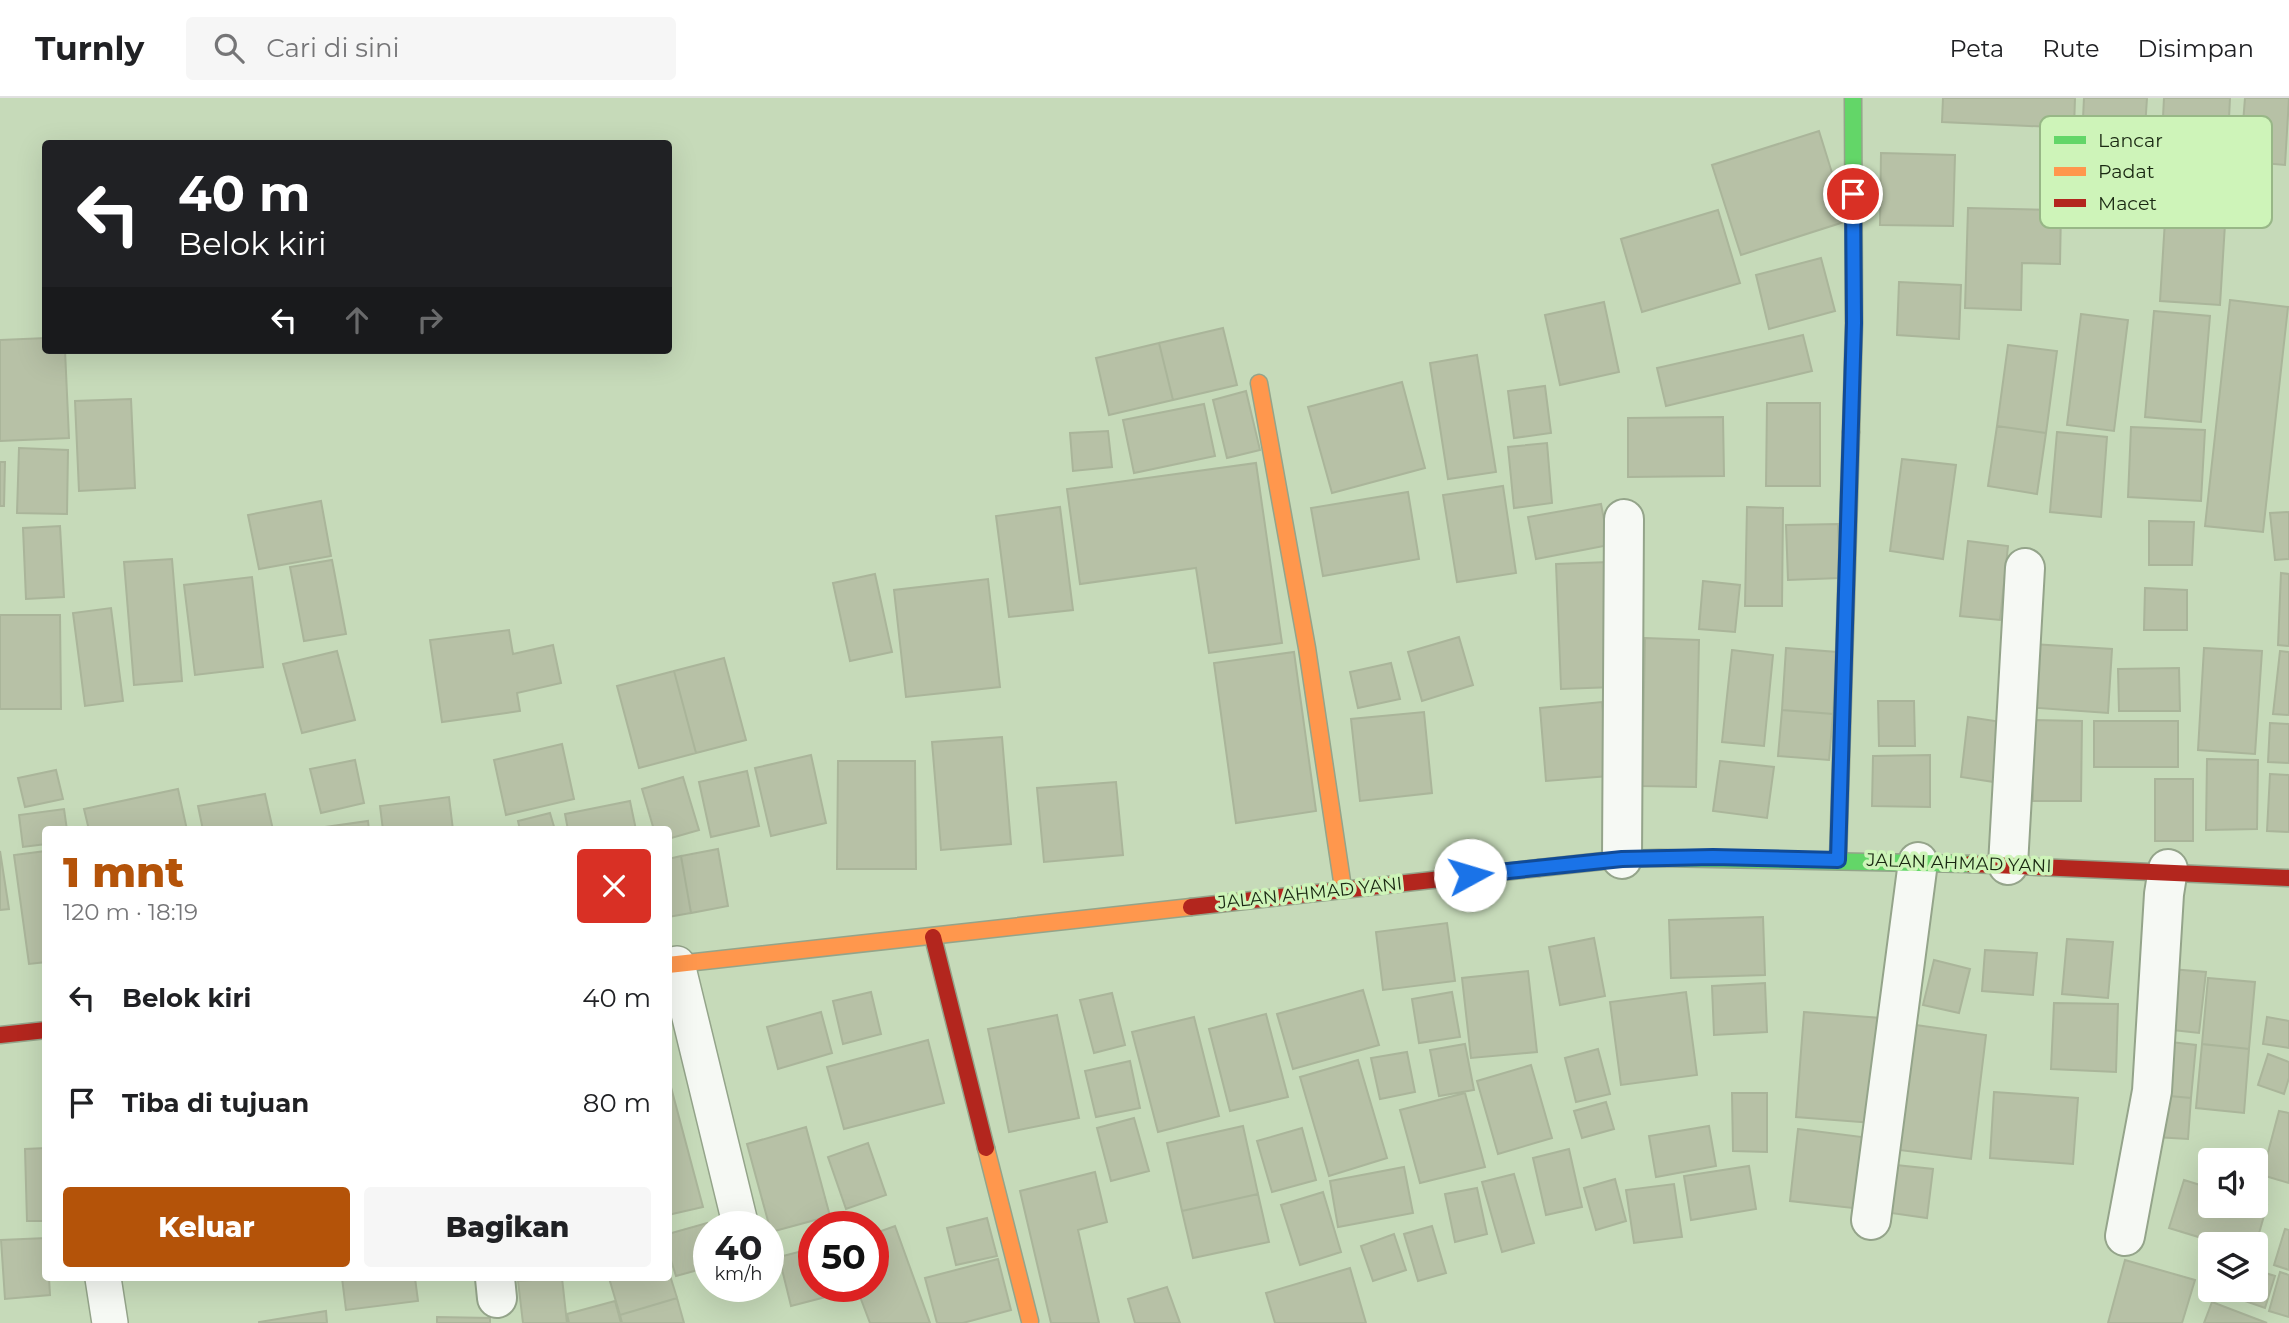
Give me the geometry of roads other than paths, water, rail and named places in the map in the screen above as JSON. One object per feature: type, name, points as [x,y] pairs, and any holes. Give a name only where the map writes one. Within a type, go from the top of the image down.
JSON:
[{"type":"main road","points":[[1838,860],[1854,323],[1853,98]]},
{"type":"main road","points":[[1259,383],[1307,648],[1343,888]]},
{"type":"main road","name":"JALAN AHMAD YANI","points":[[673,964],[1622,859],[1713,857],[2008,864],[2168,869],[2289,878]]},
{"type":"main road","points":[[933,937],[1030,1321]]},
{"type":"main road","points":[[0,1035],[42,1030]]},
{"type":"street","points":[[1622,859],[1624,519]]},
{"type":"street","points":[[2008,864],[2025,568]]},
{"type":"street","points":[[1871,1220],[1918,862]]},
{"type":"street","points":[[2125,1236],[2152,1091],[2164,894],[2168,869]]},
{"type":"lane","points":[[673,964],[737,1211]]},
{"type":"lane","points":[[103,1281],[110,1323]]}]
